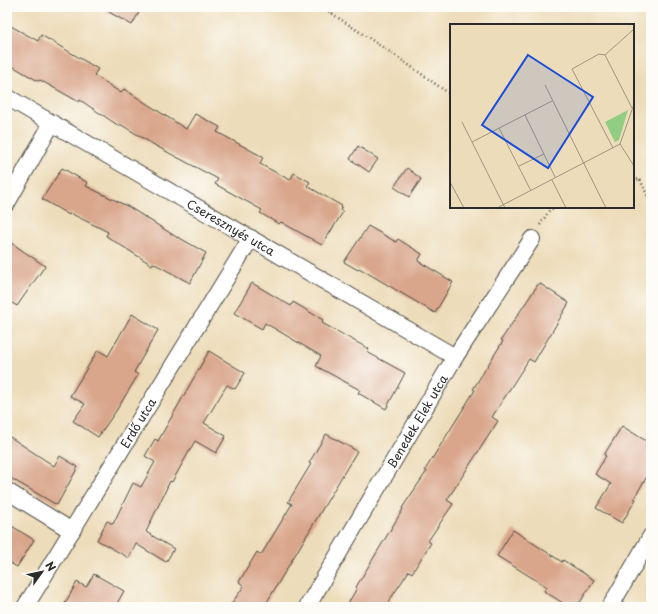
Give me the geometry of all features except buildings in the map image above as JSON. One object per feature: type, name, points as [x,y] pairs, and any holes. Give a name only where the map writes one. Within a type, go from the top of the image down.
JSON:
[{"type":"street","name":"Cseresznyés utca","points":[[7,97],[455,357]]},
{"type":"street","points":[[7,203],[52,123]]},
{"type":"street","name":"Erdő utca","points":[[25,607],[251,238]]},
{"type":"street","name":"Benedek Elek utca","points":[[307,607],[455,357],[532,239]]},
{"type":"street","points":[[7,491],[72,531]]},
{"type":"street","points":[[610,607],[651,536]]},
{"type":"path","points":[[322,7],[396,56],[450,94]]},
{"type":"path","points":[[634,180],[640,179],[651,204]]},
{"type":"path","points":[[532,239],[549,211],[553,208]]}]
